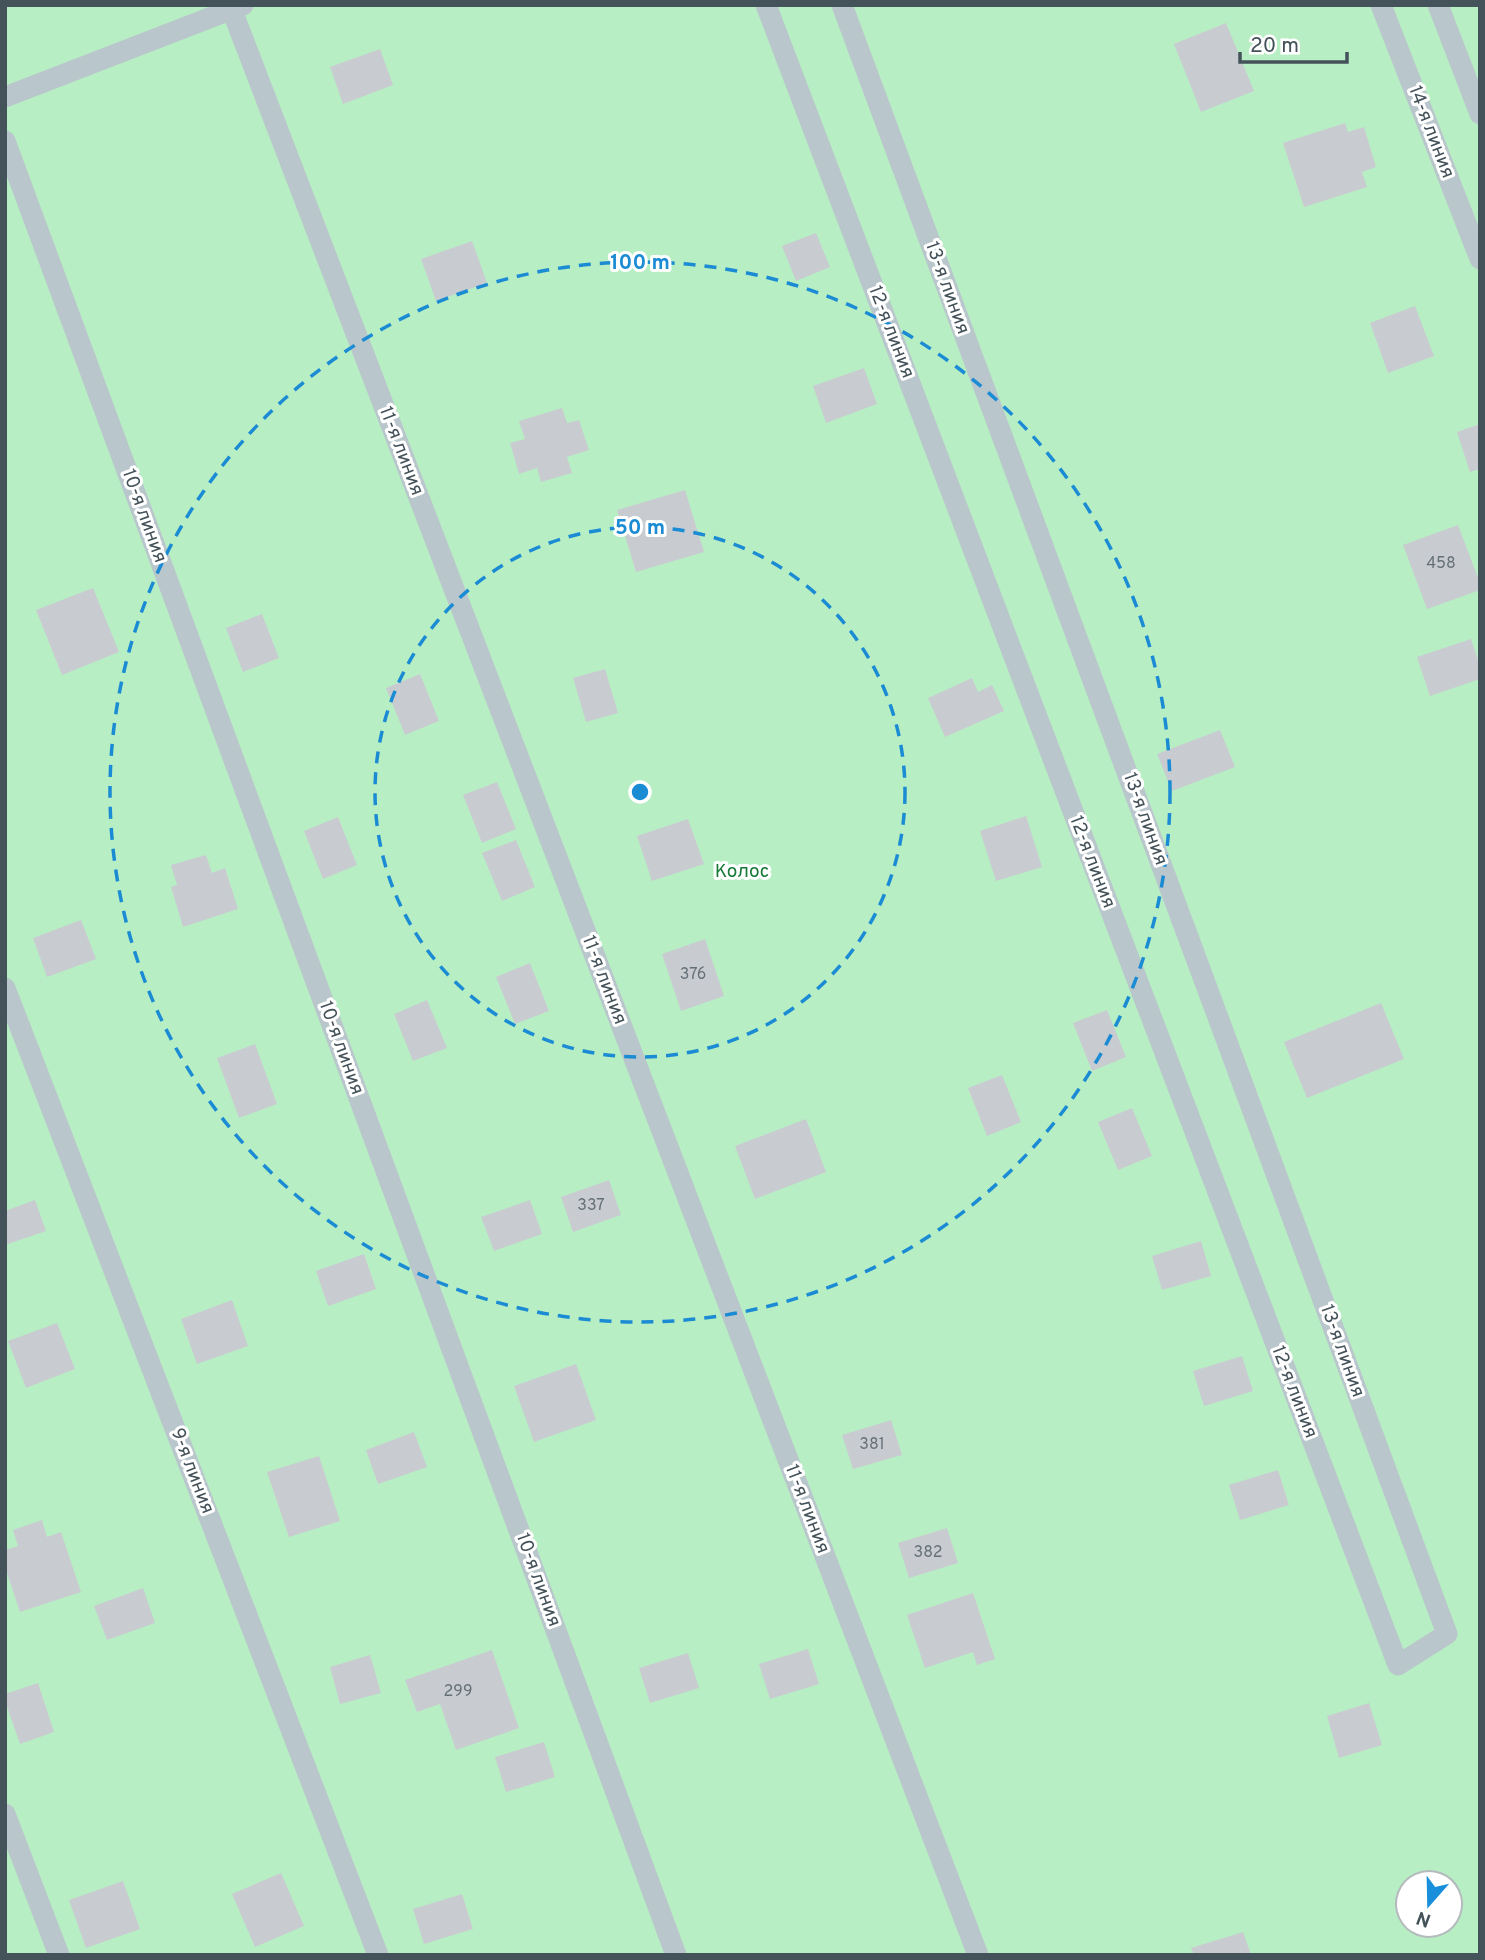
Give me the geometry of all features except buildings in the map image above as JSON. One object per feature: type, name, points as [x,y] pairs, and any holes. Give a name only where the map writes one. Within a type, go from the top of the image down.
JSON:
[{"type":"lane","name":"12-я линия","points":[[766,5],[1398,1665],[1447,1634]]},
{"type":"lane","name":"13-я линия","points":[[842,5],[1447,1634]]},
{"type":"lane","name":"14-я линия","points":[[1381,5],[1480,259]]},
{"type":"lane","points":[[1438,5],[1480,114]]},
{"type":"lane","points":[[5,97],[235,7]]},
{"type":"lane","name":"11-я линия","points":[[235,7],[978,1955]]},
{"type":"lane","name":"10-я линия","points":[[5,141],[676,1955]]},
{"type":"lane","name":"9-я линия","points":[[5,988],[379,1955]]},
{"type":"lane","points":[[5,1814],[59,1955]]},
{"type":"green space","name":"Колос","points":[[5,5],[1480,5],[1480,1955],[5,1955]]}]
